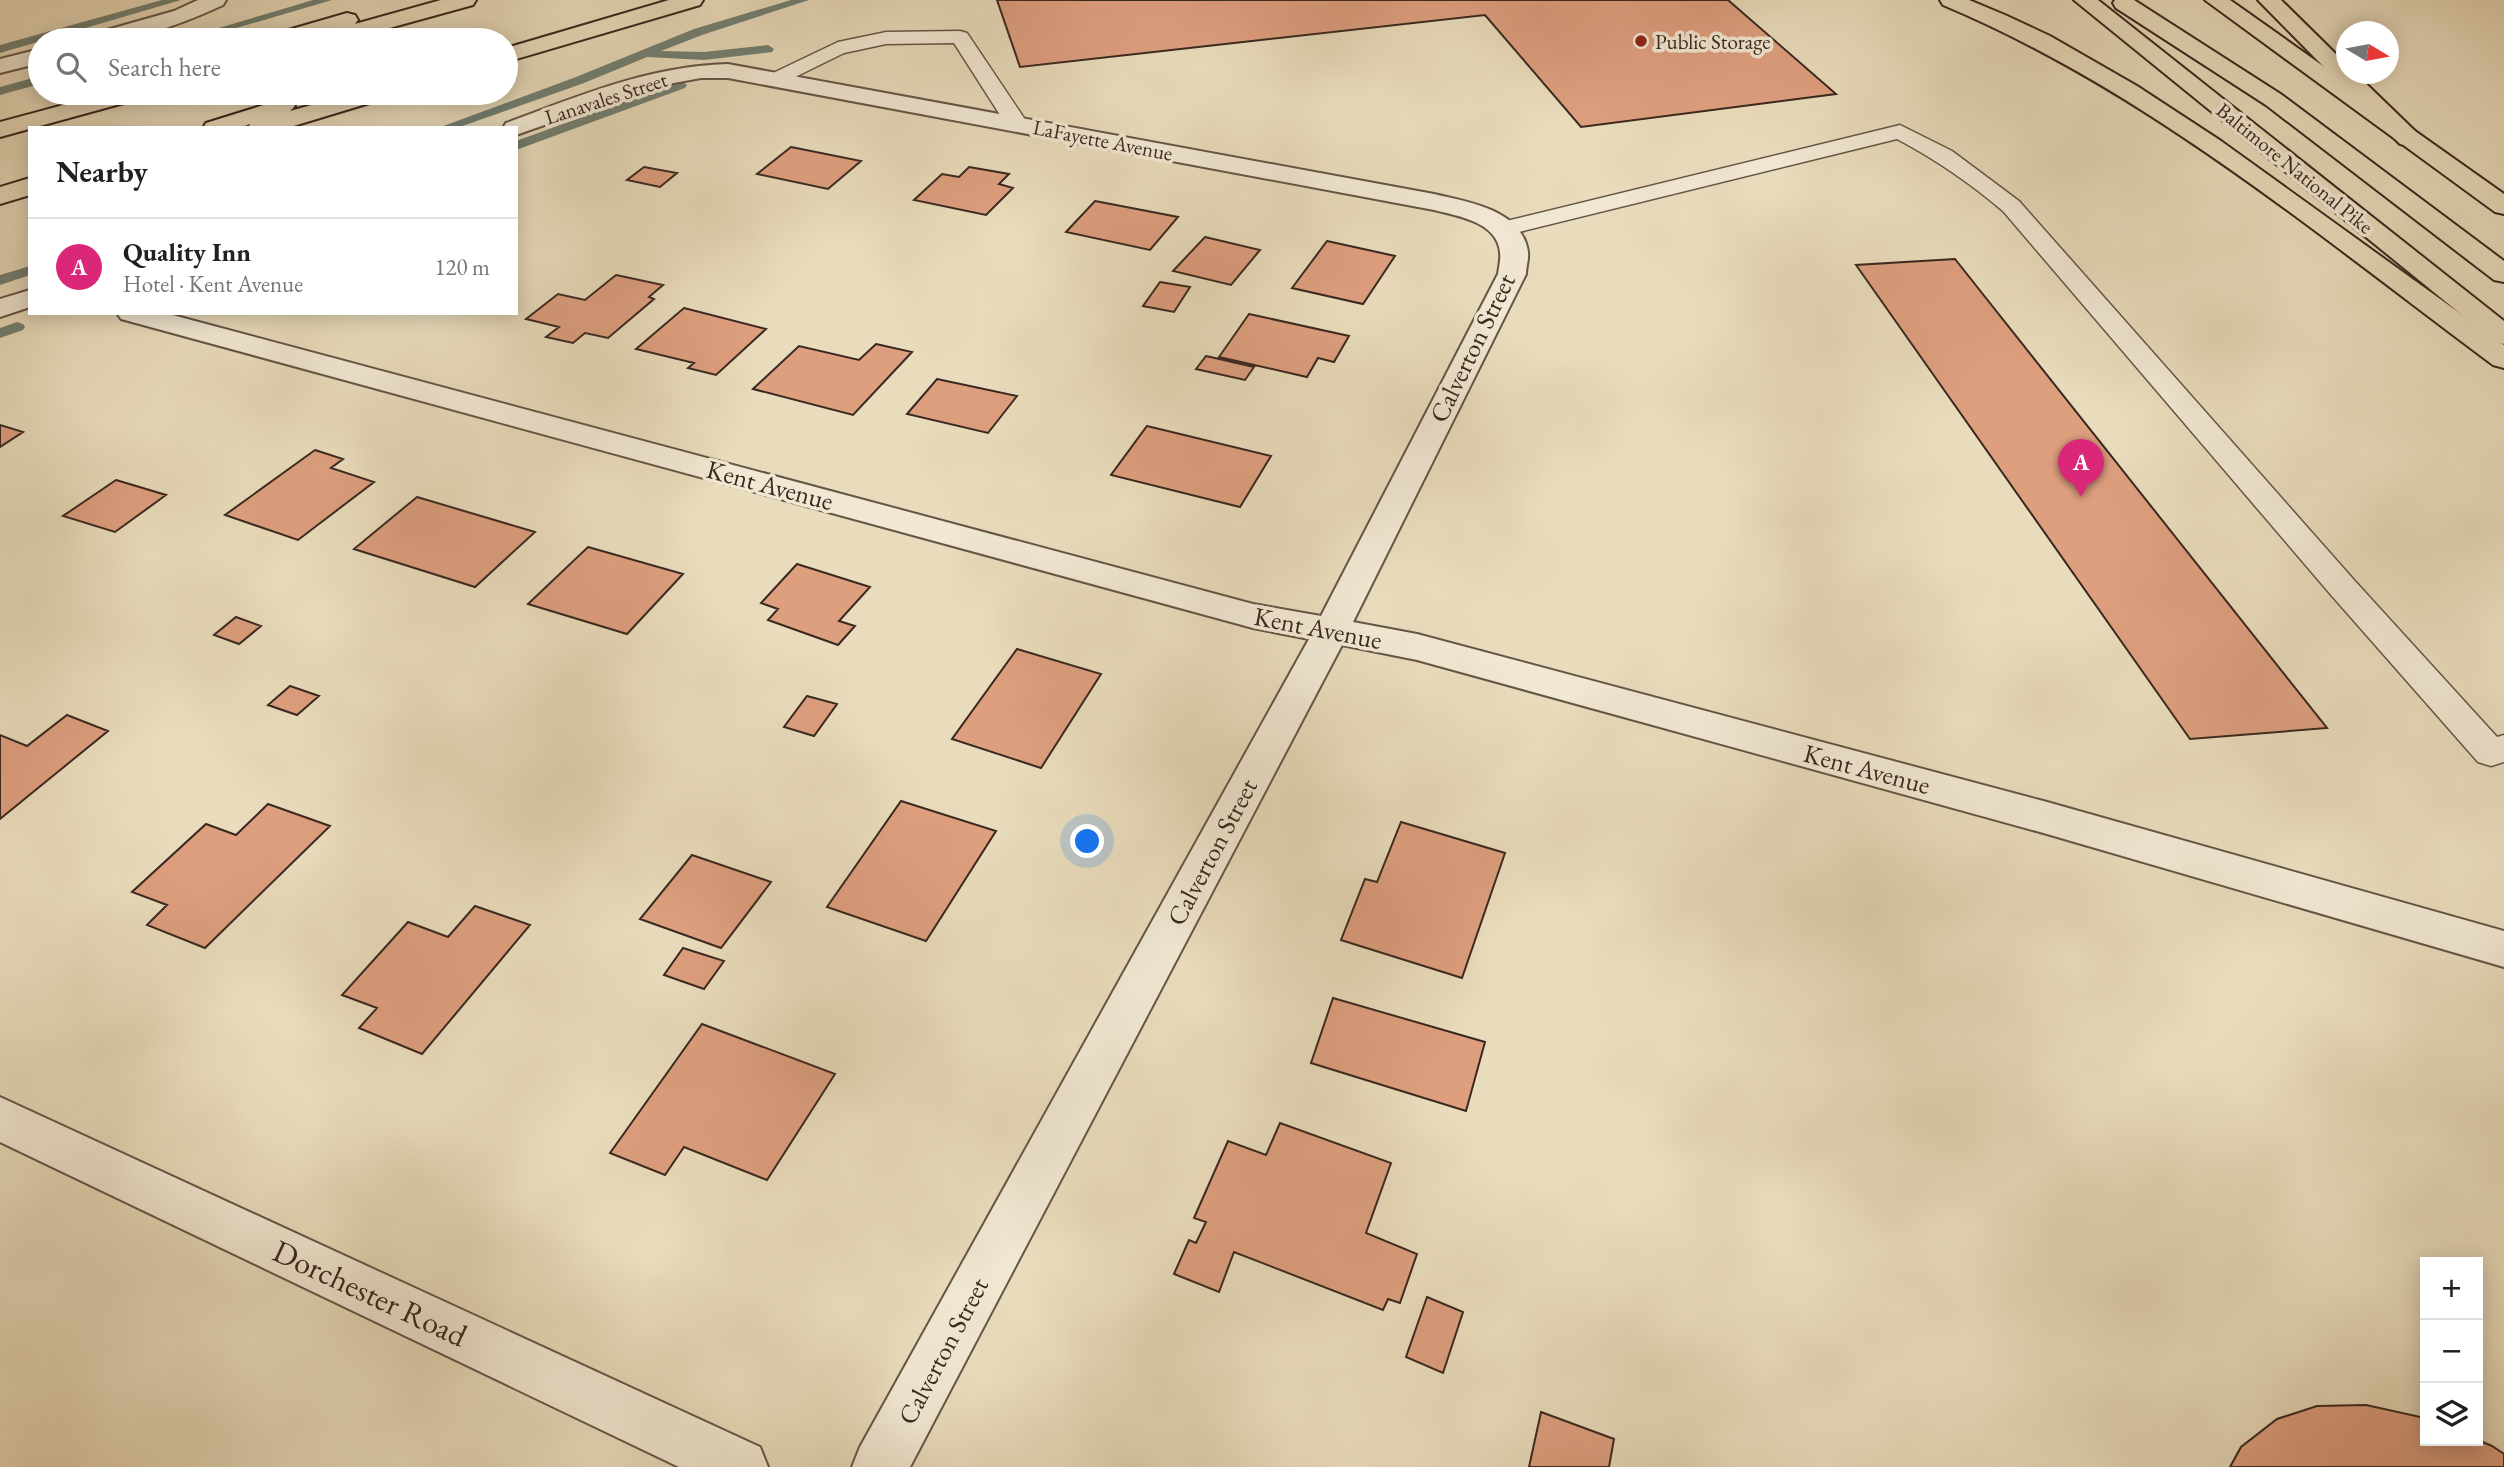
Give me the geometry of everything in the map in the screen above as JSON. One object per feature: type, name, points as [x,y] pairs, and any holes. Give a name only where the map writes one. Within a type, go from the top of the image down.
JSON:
[{"type":"main road","points":[[319,28],[413,0]]},
{"type":"main road","points":[[365,28],[465,0]]},
{"type":"main road","points":[[518,31],[617,0]]},
{"type":"main road","points":[[518,51],[692,0]]},
{"type":"main road","points":[[1951,0],[1994,17],[2114,82],[2189,128],[2504,359]]},
{"type":"main road","name":"Baltimore National Pike","points":[[2085,0],[2504,335]]},
{"type":"main road","points":[[2118,0],[2274,100],[2504,274]]},
{"type":"main road","points":[[2216,0],[2504,206]]},
{"type":"main road","points":[[2269,0],[2409,139]]},
{"type":"main road","points":[[0,124],[64,105]]},
{"type":"main road","points":[[0,130],[91,105]]},
{"type":"main road","points":[[221,126],[287,105]]},
{"type":"main road","points":[[267,126],[338,105]]},
{"type":"main road","points":[[0,196],[28,187]]},
{"type":"main road","points":[[0,205],[28,197]]},
{"type":"street","points":[[140,28],[182,16],[215,0]]},
{"type":"street","points":[[0,66],[28,58]]},
{"type":"street","name":"LaFayette Avenue","points":[[698,70],[778,78],[1434,202],[1479,214],[1503,229]]},
{"type":"street","name":"Lanavales Street","points":[[518,127],[651,80],[698,70]]},
{"type":"street","name":"Calverton Street","points":[[880,1467],[1331,631],[1512,274],[1514,250],[1503,229]]},
{"type":"street","points":[[0,308],[28,299]]},
{"type":"street","name":"Kent Avenue","points":[[138,315],[1254,616],[1417,647],[1980,800],[2504,949]]},
{"type":"street","name":"Dorchester Road","points":[[0,1119],[740,1467]]},
{"type":"lane","points":[[778,78],[838,48],[886,38],[960,37],[1017,124]]},
{"type":"lane","points":[[1503,229],[1900,132],[1939,151],[1976,176],[2011,206],[2343,588],[2500,755]]},
{"type":"building","name":"Public Storage","points":[[997,0],[1728,0],[1836,94],[1581,127],[1485,15],[1020,67]]},
{"type":"building","points":[[791,147],[861,161],[828,189],[757,174]]},
{"type":"building","points":[[644,167],[677,173],[660,187],[627,180]]},
{"type":"building","points":[[969,167],[1009,174],[999,184],[1013,188],[986,215],[914,200],[942,174],[959,177]]},
{"type":"building","points":[[1095,201],[1178,217],[1150,250],[1066,232]]},
{"type":"building","points":[[1205,237],[1260,250],[1231,285],[1173,271]]},
{"type":"building","points":[[1327,241],[1395,256],[1363,304],[1292,288]]},
{"type":"building","points":[[1955,259],[2327,728],[2190,739],[1856,265]]},
{"type":"building","points":[[616,275],[663,285],[649,297],[654,299],[608,338],[585,333],[573,343],[546,337],[559,327],[526,319],[558,294],[585,300]]},
{"type":"building","points":[[1160,282],[1190,287],[1174,312],[1143,306]]},
{"type":"building","points":[[684,308],[766,329],[716,375],[688,368],[694,363],[636,349]]},
{"type":"building","points":[[1249,314],[1349,336],[1334,362],[1318,358],[1307,377],[1219,357]]},
{"type":"building","points":[[876,344],[912,352],[853,415],[753,389],[799,346],[859,360]]},
{"type":"building","points":[[1206,356],[1254,367],[1245,380],[1196,369]]},
{"type":"building","points":[[937,379],[1017,396],[988,433],[907,414]]},
{"type":"building","points":[[0,425],[23,432],[0,447]]},
{"type":"building","points":[[1147,426],[1271,456],[1240,507],[1111,475]]},
{"type":"building","points":[[315,450],[343,459],[331,468],[374,482],[298,540],[225,515]]},
{"type":"building","points":[[116,480],[166,495],[115,532],[63,516]]},
{"type":"building","points":[[417,497],[535,532],[475,587],[354,549]]},
{"type":"building","points":[[588,547],[683,574],[627,634],[528,604]]},
{"type":"building","points":[[797,564],[870,587],[839,621],[855,626],[838,645],[768,620],[778,609],[761,603]]},
{"type":"building","points":[[236,617],[261,626],[239,644],[214,635]]},
{"type":"building","points":[[1017,649],[1101,674],[1041,768],[952,739]]},
{"type":"building","points":[[290,686],[319,696],[297,715],[268,705]]},
{"type":"building","points":[[807,696],[837,704],[814,736],[784,727]]},
{"type":"building","points":[[67,715],[108,731],[0,819],[0,735],[27,746]]},
{"type":"building","points":[[901,801],[996,831],[926,941],[827,907]]},
{"type":"building","points":[[268,804],[330,826],[205,948],[147,925],[167,905],[132,892],[206,824],[236,835]]},
{"type":"building","points":[[1401,822],[1505,853],[1462,978],[1341,940],[1365,879],[1377,882]]},
{"type":"building","points":[[692,855],[771,882],[721,948],[640,919]]},
{"type":"building","points":[[475,906],[530,925],[422,1054],[359,1028],[377,1008],[342,995],[408,922],[448,937]]},
{"type":"building","points":[[683,948],[724,961],[704,989],[664,975]]},
{"type":"building","points":[[1333,998],[1485,1042],[1466,1111],[1311,1063]]},
{"type":"building","points":[[702,1024],[835,1074],[767,1180],[684,1147],[665,1175],[610,1153]]},
{"type":"building","points":[[1280,1123],[1391,1163],[1366,1233],[1417,1254],[1400,1303],[1388,1299],[1383,1310],[1234,1252],[1219,1292],[1174,1274],[1189,1240],[1196,1243],[1206,1222],[1194,1218],[1228,1141],[1266,1155]]},
{"type":"building","points":[[1427,1297],[1463,1312],[1443,1373],[1406,1357]]},
{"type":"building","points":[[2366,1405],[2420,1417],[2420,1446],[2483,1446],[2483,1442],[2504,1454],[2504,1467],[2230,1467],[2241,1447],[2277,1419],[2317,1406]]},
{"type":"building","points":[[1541,1412],[1614,1439],[1609,1467],[1529,1467]]},
{"type":"waterway","points":[[75,28],[175,0]]},
{"type":"waterway","points":[[227,28],[326,0]]},
{"type":"waterway","points":[[518,102],[698,32],[803,0]]},
{"type":"waterway","points":[[0,49],[28,41]]},
{"type":"waterway","points":[[652,55],[704,56],[768,49]]},
{"type":"waterway","points":[[0,91],[28,83]]},
{"type":"waterway","points":[[518,145],[681,85]]},
{"type":"waterway","points":[[450,126],[509,105]]},
{"type":"waterway","points":[[0,280],[28,271]]},
{"type":"waterway","points":[[0,333],[17,327]]},
{"type":"place","name":"Public Storage","points":[[1641,41]]},
{"type":"place","name":"Quality Inn","points":[[2081,497]]}]
